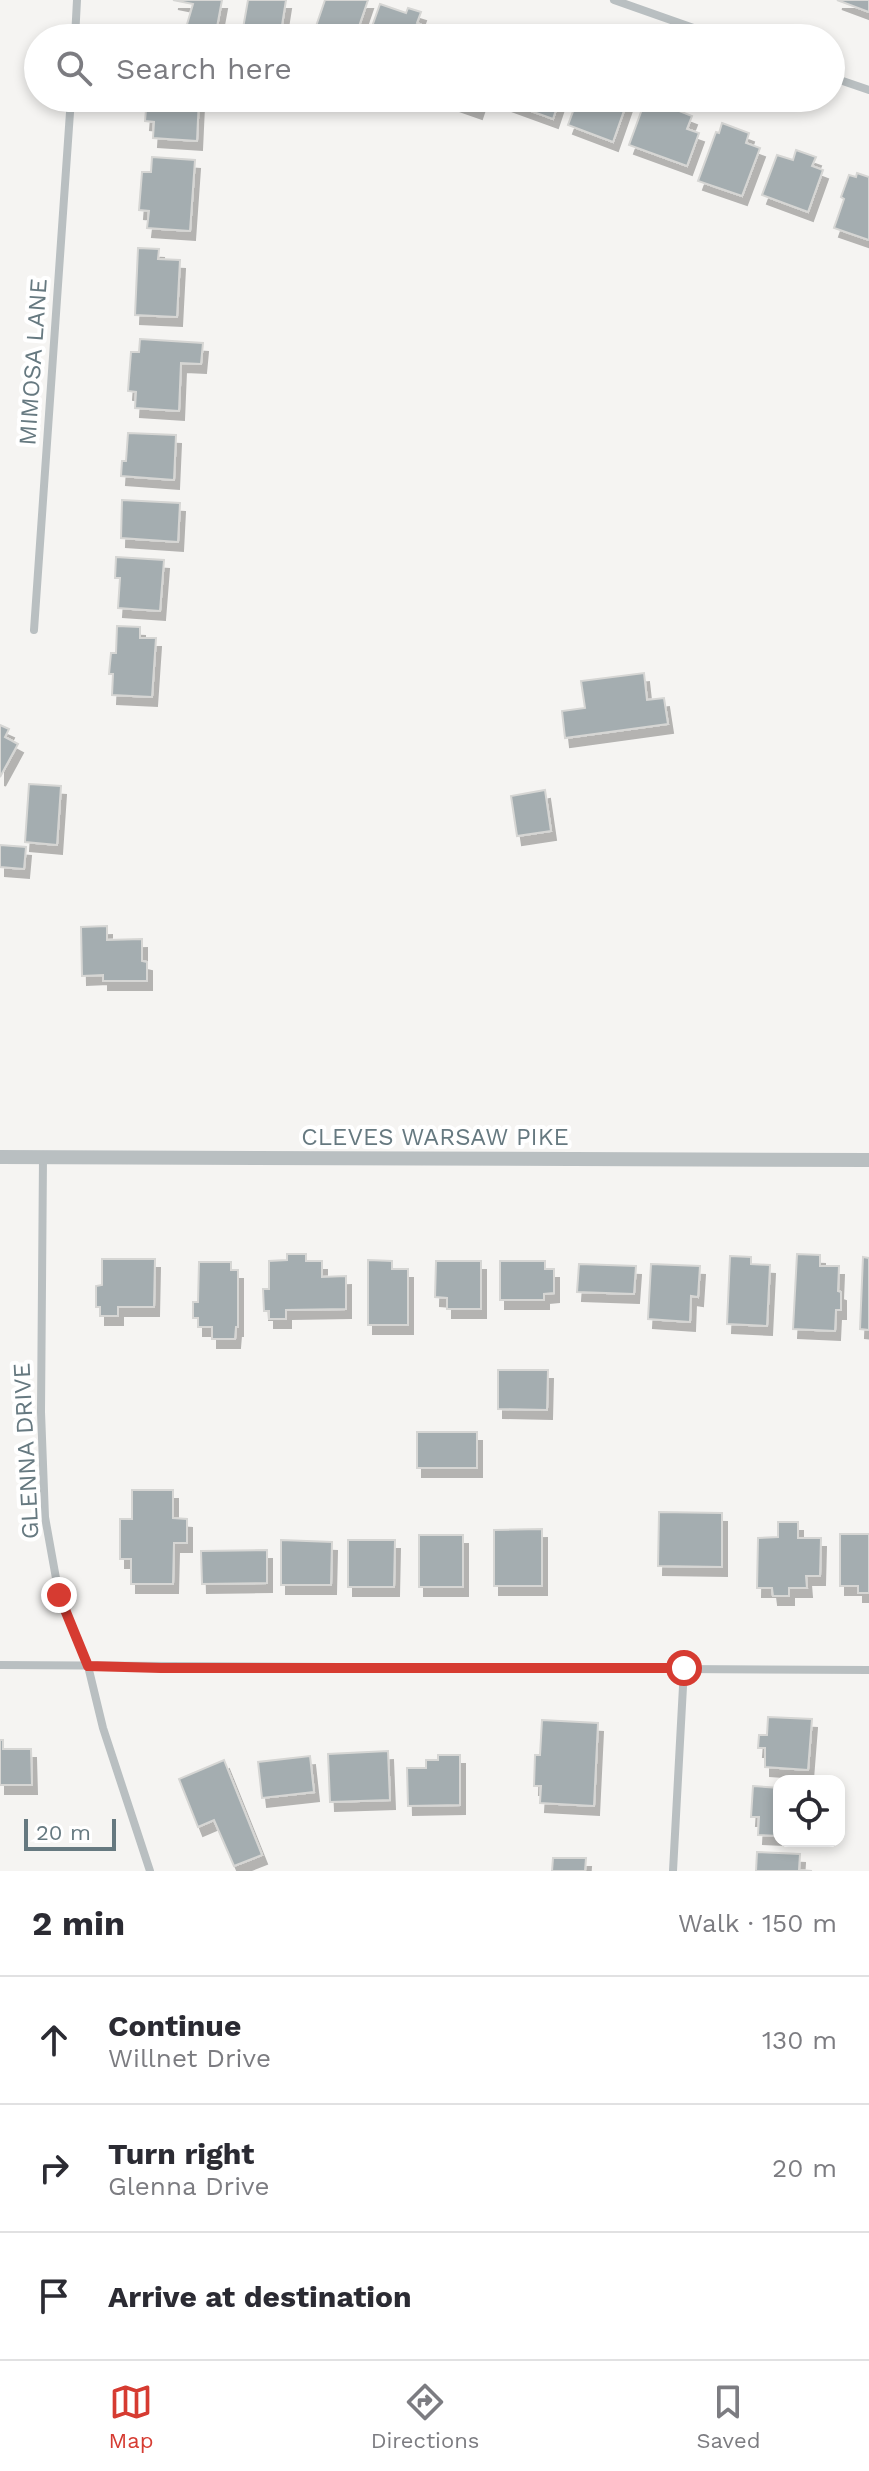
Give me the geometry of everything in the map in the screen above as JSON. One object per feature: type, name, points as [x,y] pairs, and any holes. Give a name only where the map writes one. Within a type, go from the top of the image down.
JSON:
[{"type":"street","points":[[76,24],[77,0]]},
{"type":"street","points":[[614,0],[682,24]]},
{"type":"street","points":[[845,82],[869,90]]},
{"type":"street","name":"MIMOSA LANE","points":[[34,630],[70,112]]},
{"type":"street","name":"CLEVES WARSAW PIKE","points":[[0,1157],[869,1160]]},
{"type":"street","name":"GLENNA DRIVE","points":[[43,1158],[41,1412],[45,1517],[59,1595],[88,1666],[103,1728],[150,1871]]},
{"type":"street","points":[[0,1665],[869,1670]]},
{"type":"street","points":[[673,1871],[684,1668]]},
{"type":"building","points":[[173,0],[222,0],[218,24],[187,24],[193,4]]},
{"type":"building","points":[[248,0],[286,0],[282,24],[244,24]]},
{"type":"building","points":[[325,0],[368,0],[360,24],[317,24]]},
{"type":"building","points":[[837,0],[869,0],[869,12]]},
{"type":"building","points":[[380,4],[406,13],[408,8],[421,12],[417,23],[419,24],[373,24]]},
{"type":"building","points":[[146,112],[198,112],[197,141],[153,138],[154,122],[145,121]]},
{"type":"building","points":[[534,112],[555,112],[553,119]]},
{"type":"building","points":[[573,112],[624,112],[613,142],[568,125]]},
{"type":"building","points":[[641,112],[682,112],[692,116],[687,129],[699,133],[687,166],[629,145]]},
{"type":"building","points":[[722,123],[749,133],[746,143],[760,148],[742,196],[698,181]]},
{"type":"building","points":[[796,150],[816,157],[812,166],[823,170],[808,212],[762,195],[777,155],[793,160]]},
{"type":"building","points":[[152,157],[195,160],[190,231],[147,228],[149,211],[139,210],[142,172],[151,172]]},
{"type":"building","points":[[857,173],[869,177],[869,240],[834,228],[849,175],[856,177]]},
{"type":"building","points":[[138,248],[159,249],[158,259],[180,260],[177,317],[135,315]]},
{"type":"building","points":[[140,339],[203,343],[201,364],[181,363],[179,411],[135,408],[136,392],[128,391],[131,352],[139,352]]},
{"type":"building","points":[[128,433],[176,435],[174,480],[121,476],[122,461],[126,461]]},
{"type":"building","points":[[122,500],[180,503],[178,542],[121,538]]},
{"type":"building","points":[[116,557],[164,560],[160,611],[118,608],[120,578],[115,578]]},
{"type":"building","points":[[117,626],[140,627],[140,638],[156,638],[152,697],[112,695],[113,674],[109,674],[111,653],[116,653]]},
{"type":"building","points":[[644,673],[647,700],[664,698],[668,724],[565,738],[562,711],[585,708],[581,681]]},
{"type":"building","points":[[0,725],[9,729],[5,737],[18,744],[0,777]]},
{"type":"building","points":[[29,784],[61,786],[57,845],[25,842]]},
{"type":"building","points":[[545,790],[551,831],[517,836],[511,796]]},
{"type":"building","points":[[0,845],[26,847],[24,869],[0,867]]},
{"type":"building","points":[[107,926],[107,940],[142,939],[142,961],[147,962],[147,981],[103,981],[103,975],[82,976],[81,927]]},
{"type":"building","points":[[287,1254],[306,1254],[306,1261],[322,1261],[322,1277],[346,1276],[346,1309],[286,1310],[286,1319],[269,1319],[269,1311],[264,1311],[263,1289],[269,1289],[269,1261],[287,1260]]},
{"type":"building","points":[[797,1254],[820,1255],[820,1266],[839,1266],[841,1310],[836,1310],[835,1331],[793,1329]]},
{"type":"building","points":[[730,1256],[751,1257],[751,1264],[770,1265],[767,1326],[727,1324]]},
{"type":"building","points":[[863,1257],[869,1258],[869,1330],[860,1329]]},
{"type":"building","points":[[102,1259],[155,1259],[154,1307],[118,1307],[118,1316],[100,1316],[100,1307],[96,1307],[96,1286],[102,1285]]},
{"type":"building","points":[[368,1260],[392,1261],[392,1269],[408,1269],[408,1325],[368,1325]]},
{"type":"building","points":[[436,1261],[481,1261],[481,1309],[447,1309],[447,1298],[435,1297]]},
{"type":"building","points":[[500,1261],[545,1261],[545,1269],[554,1269],[554,1293],[544,1294],[544,1300],[500,1300]]},
{"type":"building","points":[[199,1262],[231,1262],[231,1270],[238,1270],[238,1327],[235,1339],[212,1339],[212,1327],[198,1327],[198,1318],[193,1318],[193,1302],[198,1302]]},
{"type":"building","points":[[579,1264],[636,1266],[634,1294],[577,1292]]},
{"type":"building","points":[[651,1264],[700,1266],[698,1297],[691,1296],[690,1322],[648,1319]]},
{"type":"building","points":[[498,1370],[548,1370],[547,1410],[498,1409]]},
{"type":"building","points":[[417,1432],[477,1432],[477,1468],[417,1468]]},
{"type":"building","points":[[132,1490],[173,1490],[173,1518],[187,1519],[187,1543],[174,1543],[173,1584],[131,1584],[131,1559],[120,1559],[120,1519],[132,1519]]},
{"type":"building","points":[[659,1512],[722,1513],[722,1567],[658,1566]]},
{"type":"building","points":[[778,1522],[798,1522],[798,1538],[821,1538],[820,1576],[806,1576],[807,1588],[789,1588],[789,1596],[773,1596],[772,1588],[757,1588],[758,1538],[778,1537]]},
{"type":"building","points":[[542,1529],[542,1586],[494,1586],[494,1530]]},
{"type":"building","points":[[840,1534],[869,1534],[869,1593],[858,1593],[858,1586],[840,1586]]},
{"type":"building","points":[[419,1535],[463,1535],[463,1587],[419,1587]]},
{"type":"building","points":[[281,1540],[332,1542],[331,1585],[281,1585]]},
{"type":"building","points":[[348,1540],[395,1540],[394,1587],[348,1587]]},
{"type":"building","points":[[267,1550],[267,1583],[202,1584],[201,1551]]},
{"type":"building","points":[[768,1717],[812,1719],[808,1770],[765,1767],[765,1748],[758,1748],[759,1735],[767,1735]]},
{"type":"building","points":[[542,1720],[598,1723],[594,1806],[540,1803],[541,1786],[534,1786],[535,1755],[540,1755]]},
{"type":"building","points":[[0,1740],[3,1740],[3,1749],[31,1749],[32,1785],[0,1785]]},
{"type":"building","points":[[388,1751],[390,1800],[330,1802],[328,1754]]},
{"type":"building","points":[[438,1755],[460,1755],[460,1805],[408,1806],[407,1768],[426,1768],[426,1760],[438,1760]]},
{"type":"building","points":[[310,1756],[314,1792],[262,1798],[258,1762]]},
{"type":"building","points":[[224,1760],[262,1855],[234,1866],[214,1820],[198,1827],[179,1779]]},
{"type":"building","points":[[753,1786],[773,1788],[773,1836],[758,1835],[759,1817],[751,1817]]},
{"type":"building","points":[[757,1852],[800,1854],[799,1870],[812,1871],[756,1871]]},
{"type":"building","points":[[553,1858],[586,1858],[585,1871],[552,1871]]},
{"type":"route","points":[[59,1595],[88,1666],[684,1668]]}]
